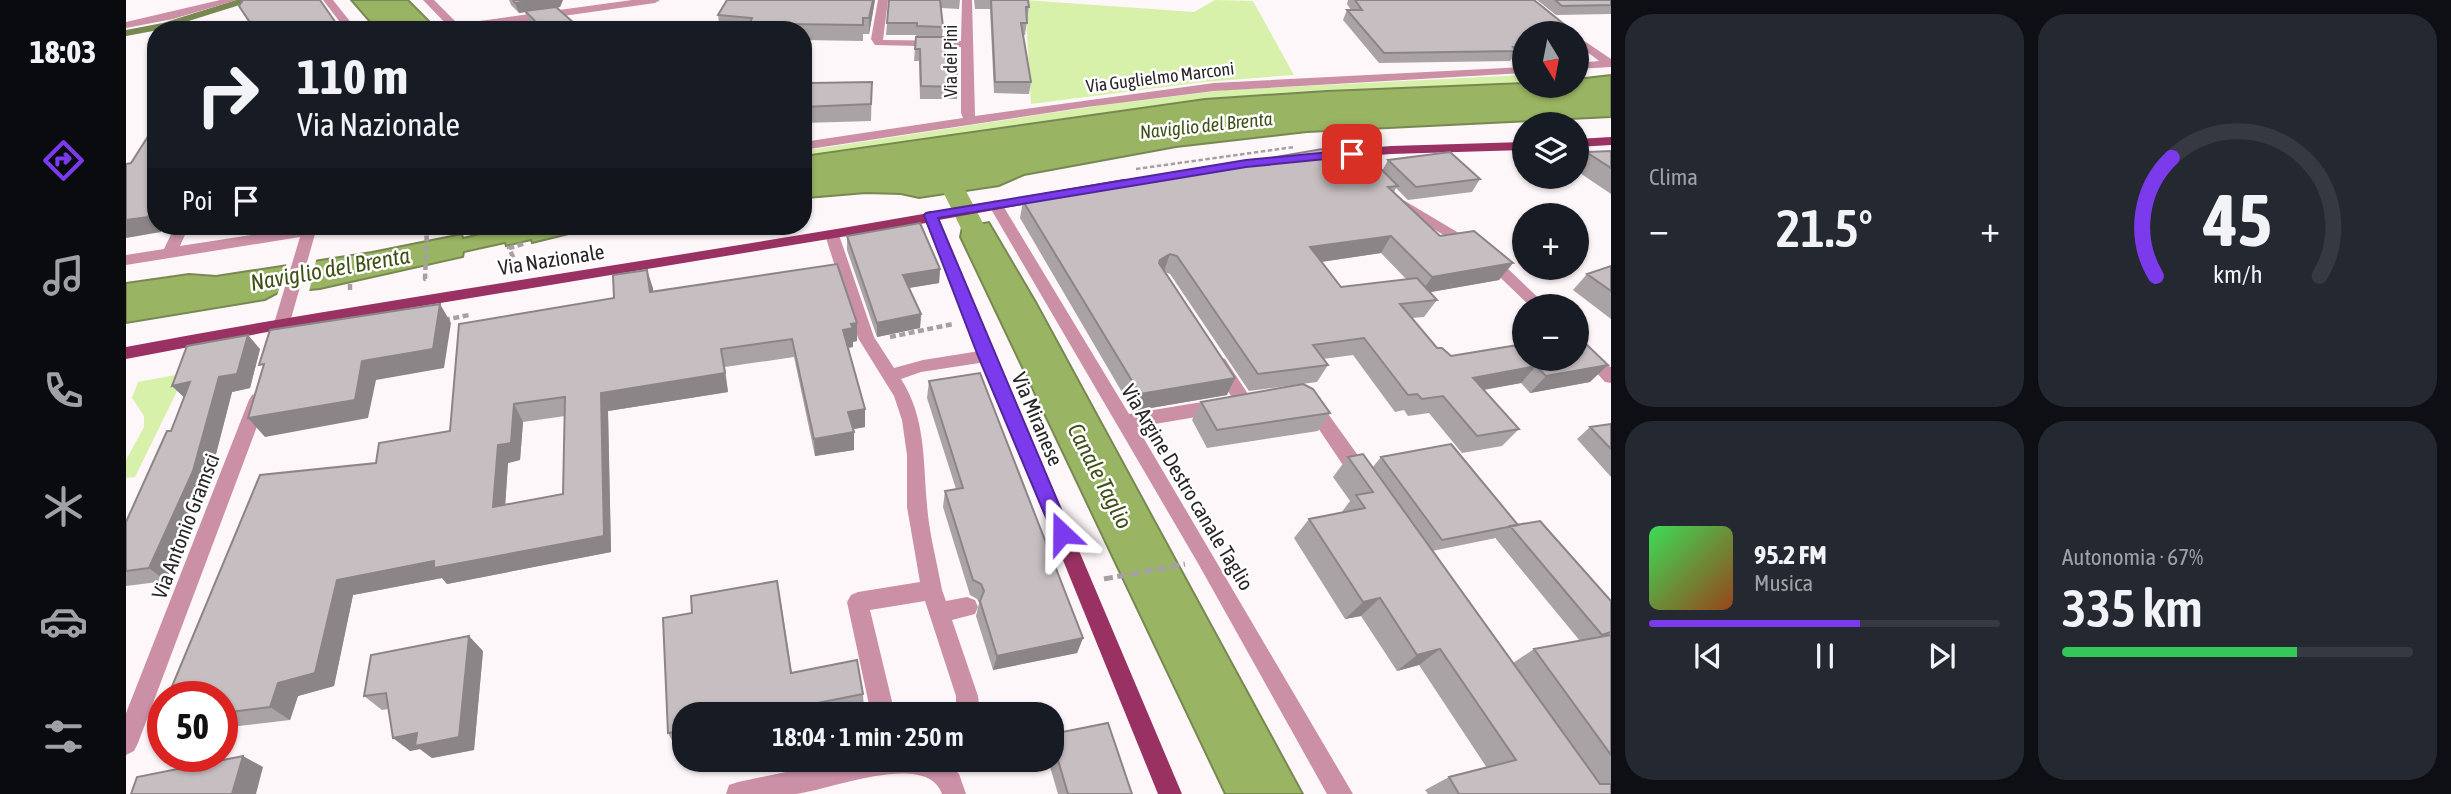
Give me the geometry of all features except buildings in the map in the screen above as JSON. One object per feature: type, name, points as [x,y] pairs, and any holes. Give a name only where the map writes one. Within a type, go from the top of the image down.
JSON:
[{"type":"main road","points":[[1589,142],[1611,141]]},
{"type":"main road","points":[[1296,152],[1356,160],[1512,147]]},
{"type":"main road","name":"Via Nazionale","points":[[126,353],[283,323],[832,234],[1131,176]]},
{"type":"main road","name":"Via Miranese","points":[[937,214],[986,356],[1170,794]]},
{"type":"street","points":[[148,21],[232,0]]},
{"type":"street","points":[[328,0],[345,21]]},
{"type":"street","points":[[428,0],[449,21]]},
{"type":"street","points":[[501,21],[600,3],[655,0]]},
{"type":"street","points":[[883,0],[877,39],[879,43],[967,44]]},
{"type":"street","name":"Via dei Pini","points":[[967,0],[967,113],[971,121]]},
{"type":"street","points":[[126,25],[147,21]]},
{"type":"street","points":[[1589,48],[1611,64]]},
{"type":"street","points":[[1589,65],[1611,64]]},
{"type":"street","name":"Via Guglielmo Marconi","points":[[812,145],[1087,103],[1214,87],[1512,71]]},
{"type":"street","points":[[1385,189],[1401,205],[1449,230],[1484,254],[1526,294]]},
{"type":"street","name":"Via Argine Destro canale Taglio","points":[[992,205],[1206,559],[1341,794]]},
{"type":"street","points":[[832,234],[869,344],[902,395],[911,420],[916,454],[917,507],[932,590],[967,702]]},
{"type":"street","points":[[170,253],[178,235]]},
{"type":"street","points":[[126,260],[284,235]]},
{"type":"street","name":"Via Antonio Gramsci","points":[[126,743],[268,368],[308,235]]},
{"type":"street","points":[[1208,346],[1244,402]]},
{"type":"street","points":[[890,376],[986,356]]},
{"type":"street","points":[[1293,393],[1309,400],[1372,490]]},
{"type":"street","points":[[1123,422],[1269,397]]},
{"type":"street","points":[[880,702],[858,603],[932,590]]},
{"type":"street","points":[[939,612],[967,607]]},
{"type":"street","points":[[738,794],[838,772]]},
{"type":"street","points":[[944,772],[954,794]]},
{"type":"path","points":[[1131,176],[1296,152]]},
{"type":"path","points":[[427,266],[428,235]]},
{"type":"path","points":[[520,270],[511,257],[509,248],[526,243]]},
{"type":"path","points":[[350,284],[350,293]]},
{"type":"path","points":[[869,344],[957,323]]},
{"type":"path","points":[[1108,579],[1193,562]]},
{"type":"shaded area","points":[[1025,0],[1194,12],[1215,0],[1253,1],[1294,75],[1204,82],[1031,104]]},
{"type":"shaded area","points":[[1512,76],[1512,83],[1205,99],[812,155],[812,150],[1103,105],[1225,90]]},
{"type":"shaded area","points":[[186,373],[135,477],[126,478],[126,460],[144,427],[144,416],[132,398],[138,382]]},
{"type":"water","points":[[351,0],[408,0],[429,21],[369,21]]},
{"type":"water","name":"Naviglio del Brenta","points":[[1611,75],[1611,117],[1589,118],[1589,112],[1512,112],[1512,122],[1307,132],[1176,147],[1024,175],[999,186],[919,198],[901,194],[866,193],[812,198],[812,155],[1205,99],[1512,83],[1512,98],[1589,98],[1589,78]]},
{"type":"water","points":[[989,222],[1036,302],[1303,794],[1225,794],[960,237],[962,227]]},
{"type":"water","name":"Naviglio del Brenta","points":[[457,235],[462,235],[463,238],[476,235],[564,235],[532,243],[531,240],[506,246],[505,243],[464,252],[463,257],[320,289],[278,293],[265,300],[126,323],[126,283],[189,274],[216,276],[372,252]]},
{"type":"pier","points":[[317,256],[309,292],[277,296],[287,262]]},
{"type":"waterway","points":[[179,21],[246,0]]},
{"type":"waterway","points":[[126,33],[147,29]]},
{"type":"waterway","name":"Canale Taglio","points":[[938,159],[990,261]]},
{"type":"route","points":[[1062,533],[986,356],[930,215],[1246,163],[1352,154]]}]
